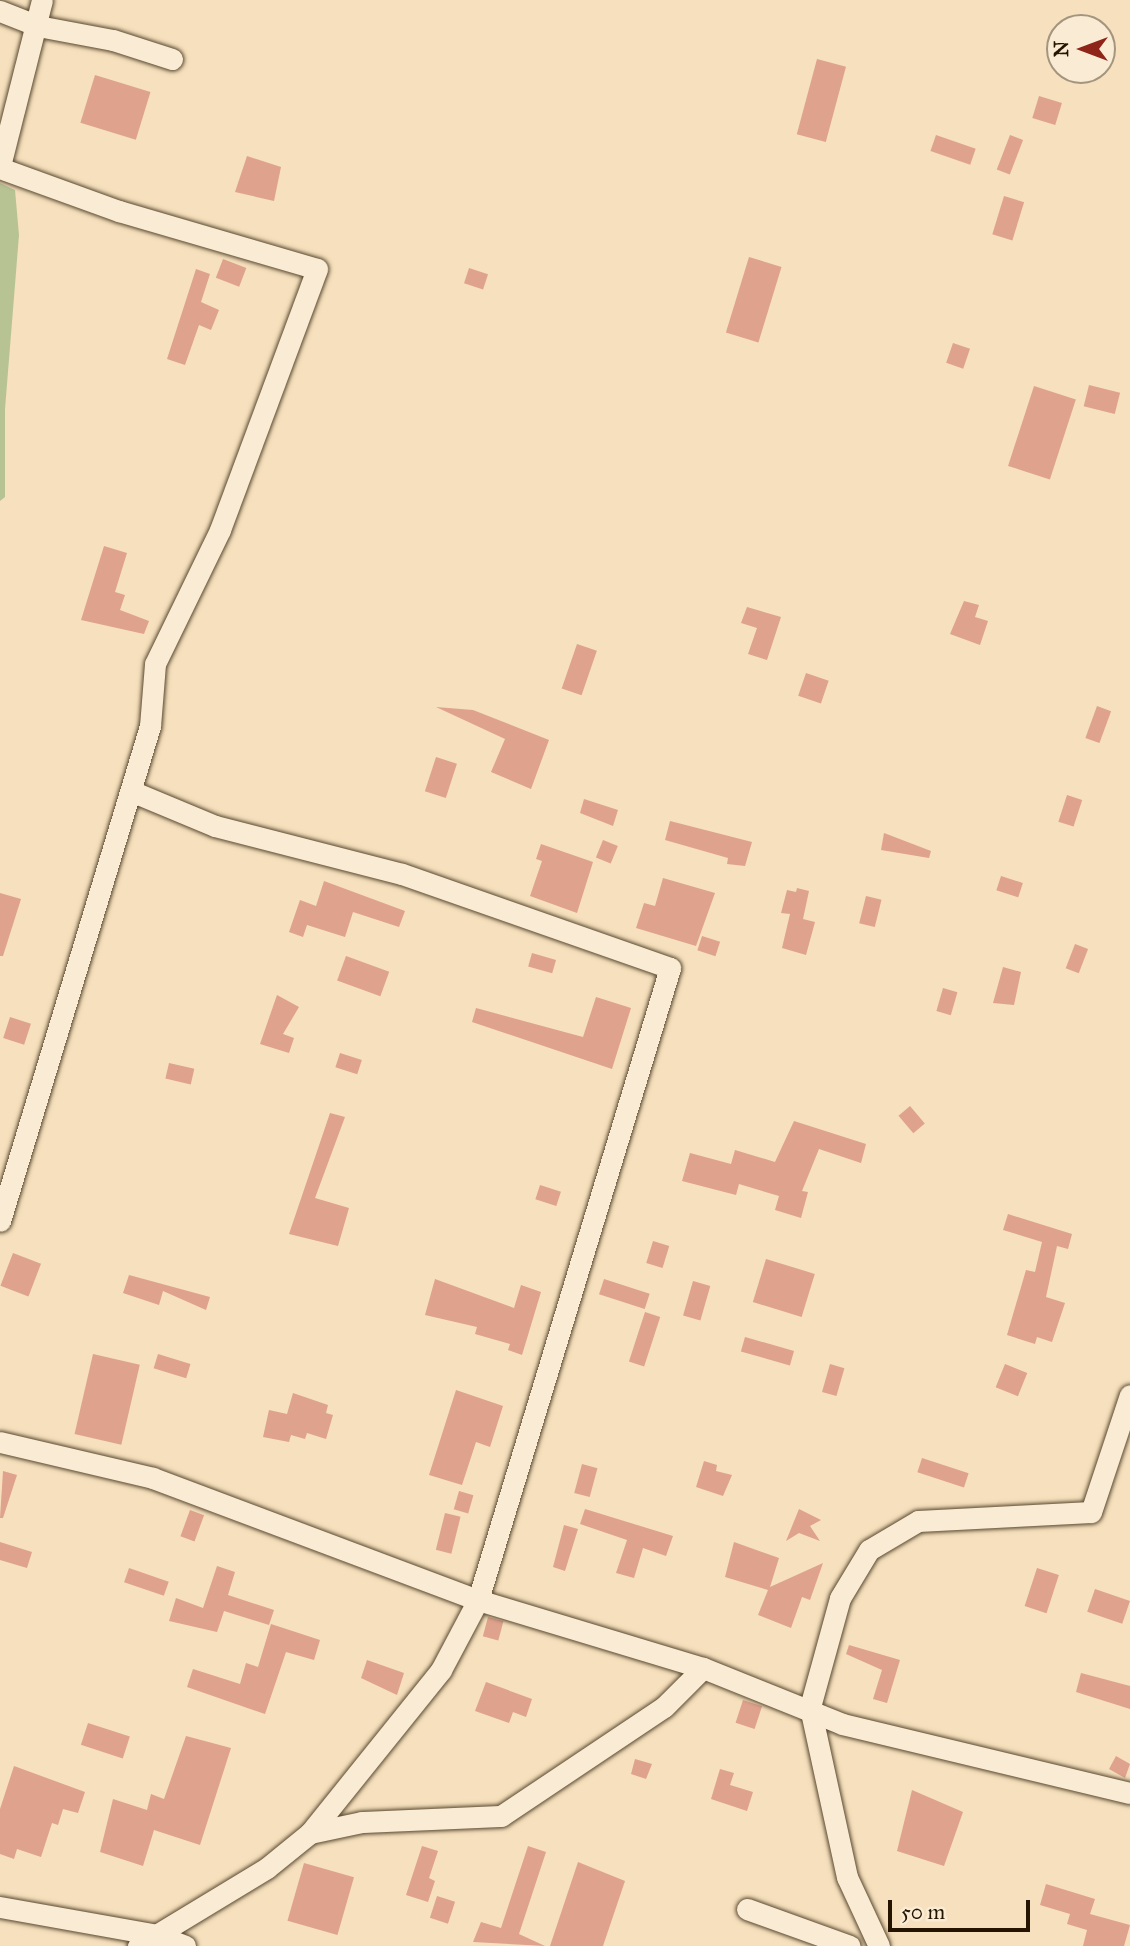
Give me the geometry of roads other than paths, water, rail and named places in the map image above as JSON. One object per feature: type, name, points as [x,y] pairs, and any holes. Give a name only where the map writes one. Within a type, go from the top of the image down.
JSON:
[{"type":"street","points":[[1,1211],[150,726],[156,664],[220,530],[317,269],[119,211],[0,167],[38,26],[42,0]]},
{"type":"street","points":[[0,11],[38,26],[113,40],[172,59]]},
{"type":"street","points":[[131,791],[215,826],[402,874],[670,968],[478,1600],[440,1670],[310,1833],[267,1868],[138,1946]]},
{"type":"street","points":[[879,1946],[847,1877],[810,1707],[840,1598],[869,1550],[918,1521],[1091,1512],[1130,1395]]},
{"type":"street","points":[[0,1442],[153,1478],[478,1600],[703,1668],[810,1707],[842,1724],[1130,1793]]},
{"type":"street","points":[[310,1833],[362,1822],[500,1816],[664,1707],[703,1668]]},
{"type":"street","points":[[747,1909],[850,1946]]},
{"type":"street","points":[[1,1912],[157,1935],[185,1946]]}]
